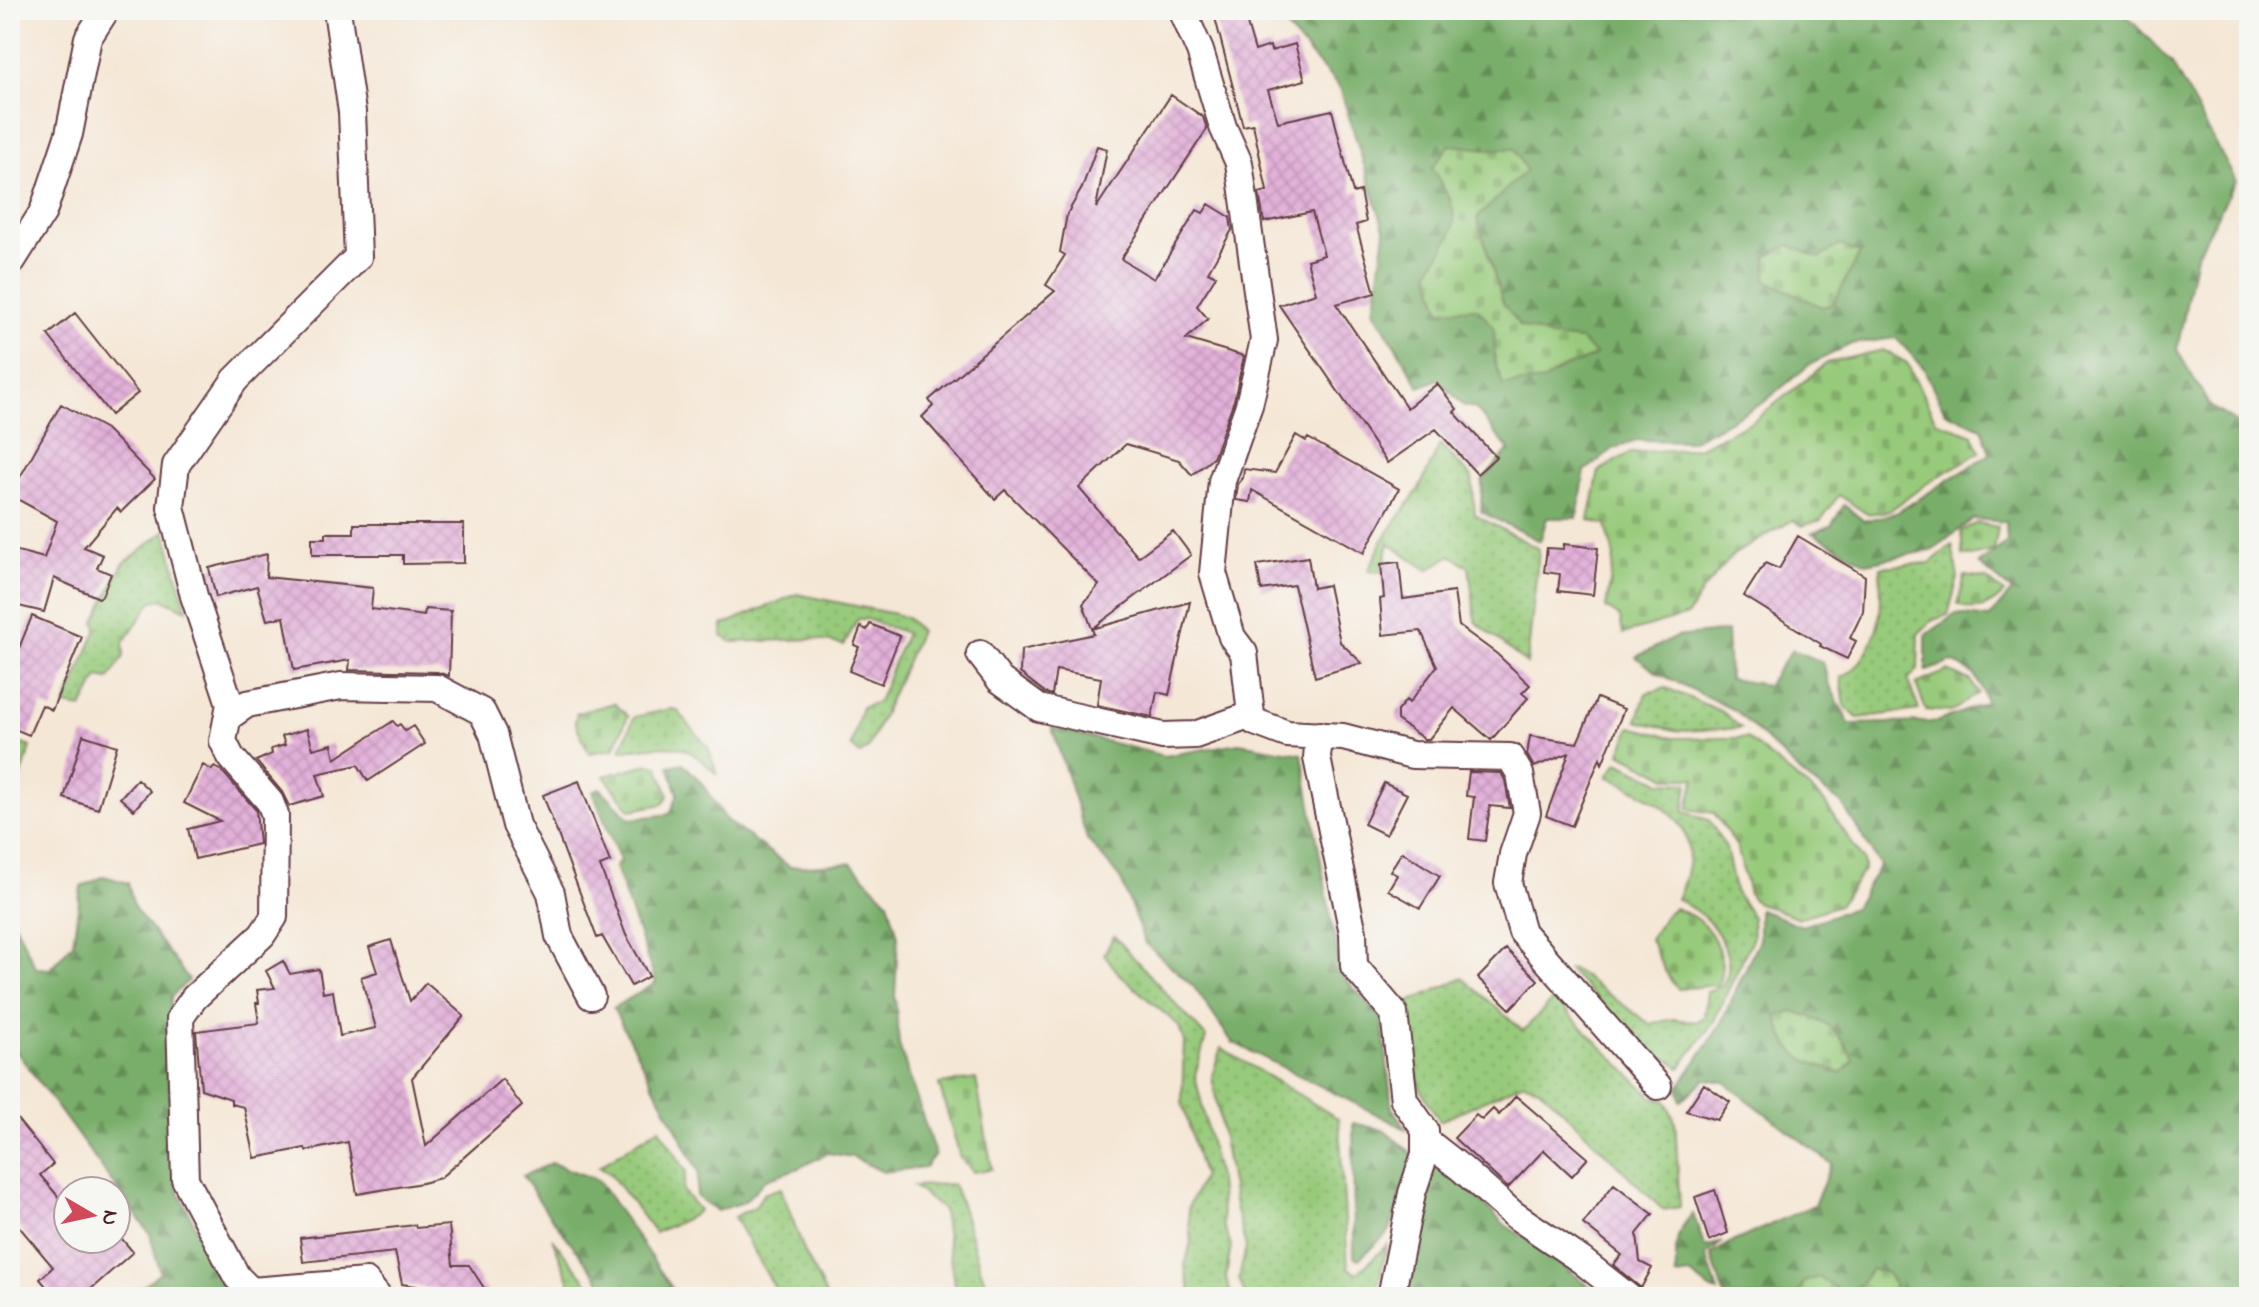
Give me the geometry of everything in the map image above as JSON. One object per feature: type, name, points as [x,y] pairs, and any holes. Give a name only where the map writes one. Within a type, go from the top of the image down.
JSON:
[{"type":"street","points":[[10,264],[43,212],[69,134],[88,38],[106,10]]},
{"type":"street","points":[[337,10],[352,112],[358,257],[235,380],[176,465],[171,507],[194,596],[230,704],[223,741],[231,757],[270,802],[275,815],[274,917],[262,935],[194,998],[180,1018],[185,1179],[237,1277],[251,1294],[366,1282],[378,1297]]},
{"type":"street","points":[[1182,10],[1200,51],[1223,127],[1239,163],[1264,340],[1249,405],[1222,481],[1213,573],[1232,637],[1244,653],[1251,715],[1255,722],[1287,734],[1343,737],[1412,755],[1510,757],[1520,774],[1527,813],[1513,854],[1508,883],[1522,932],[1658,1086]]},
{"type":"street","points":[[980,654],[1000,680],[1039,708],[1088,720],[1163,736],[1195,735],[1251,715]]},
{"type":"street","points":[[228,717],[247,704],[341,686],[437,688],[482,712],[493,734],[516,825],[551,893],[559,936],[591,996]]},
{"type":"street","points":[[1319,735],[1317,758],[1353,933],[1354,966],[1394,1013],[1404,1100],[1425,1130],[1425,1154],[1412,1193],[1391,1297]]},
{"type":"street","points":[[1425,1140],[1513,1214],[1581,1260],[1628,1297]]},
{"type":"green space","points":[[1271,10],[2121,10],[2171,62],[2236,181],[2196,255],[2177,350],[2210,406],[2249,431],[2249,1297],[1893,1297],[1895,1286],[1846,1295],[1836,1287],[1797,1294],[1797,1297],[1725,1297],[1711,1255],[1728,1244],[1814,1205],[1832,1164],[1724,1082],[1705,1079],[1681,1101],[1678,1088],[1719,1027],[1759,940],[1759,909],[1802,926],[1854,908],[1880,865],[1842,804],[1804,776],[1736,711],[1656,672],[1636,657],[1676,637],[1727,631],[1729,679],[1767,685],[1792,650],[1823,662],[1828,682],[1849,724],[1936,722],[1986,703],[1975,677],[1960,666],[1952,662],[1926,671],[1926,635],[1956,614],[1989,618],[2012,591],[1979,564],[2007,542],[2006,522],[1973,519],[1933,550],[1866,563],[1812,533],[1831,526],[1844,505],[1864,521],[1896,513],[1990,454],[1982,428],[1945,412],[1923,367],[1896,338],[1851,344],[1809,365],[1763,403],[1691,441],[1639,440],[1613,449],[1585,471],[1577,518],[1547,518],[1540,541],[1481,512],[1482,481],[1509,450],[1476,409],[1463,405],[1438,379],[1420,387],[1374,311],[1385,232],[1340,88]]},
{"type":"green space","points":[[1450,145],[1514,149],[1526,170],[1477,218],[1503,303],[1520,326],[1551,337],[1580,340],[1596,355],[1562,369],[1545,381],[1503,385],[1495,363],[1494,327],[1477,308],[1440,310],[1429,271],[1449,238],[1454,217],[1449,198],[1432,168]]},
{"type":"green space","points":[[1789,245],[1819,258],[1840,245],[1860,253],[1833,304],[1822,307],[1766,280],[1766,257]]},
{"type":"green space","points":[[1883,350],[1907,363],[1936,421],[1973,435],[1980,452],[1929,482],[1889,511],[1867,514],[1839,495],[1821,520],[1802,526],[1793,520],[1733,555],[1703,590],[1688,615],[1623,634],[1620,617],[1606,608],[1614,556],[1606,525],[1589,520],[1599,471],[1630,453],[1698,448],[1755,420],[1827,363]]},
{"type":"green space","points":[[1440,444],[1472,477],[1475,515],[1539,549],[1527,664],[1476,622],[1469,567],[1451,555],[1428,570],[1389,543],[1383,572],[1368,571],[1383,540],[1420,487]]},
{"type":"green space","points":[[1977,523],[1998,527],[1994,551],[1963,555],[1961,531]]},
{"type":"green space","points":[[165,531],[187,610],[163,599],[152,601],[123,643],[124,656],[109,679],[98,677],[82,708],[65,705],[97,629],[95,621],[123,564]]},
{"type":"green space","points":[[1952,545],[1958,578],[1948,615],[1933,620],[1919,633],[1918,670],[1908,679],[1919,710],[1858,718],[1845,707],[1841,677],[1862,660],[1876,631],[1881,607],[1880,567],[1930,563]]},
{"type":"green space","points":[[1965,576],[1987,579],[2004,593],[1982,607],[1964,607],[1958,604]]},
{"type":"green space","points":[[797,594],[895,614],[907,618],[920,631],[868,749],[860,754],[851,746],[862,707],[878,702],[906,633],[858,619],[844,645],[816,639],[732,642],[722,636],[723,625]]},
{"type":"green space","points":[[1947,671],[1970,680],[1978,693],[1951,712],[1926,710],[1916,684]]},
{"type":"green space","points":[[1666,688],[1723,712],[1741,728],[1679,731],[1637,721],[1646,693]]},
{"type":"green space","points":[[614,703],[628,716],[614,749],[589,753],[575,722],[577,713]]},
{"type":"green space","points":[[677,710],[709,749],[717,775],[684,749],[664,746],[621,750],[634,717]]},
{"type":"green space","points":[[1631,727],[1674,738],[1747,738],[1822,799],[1864,861],[1864,870],[1839,905],[1799,918],[1755,902],[1749,894],[1737,847],[1714,813],[1688,809],[1695,778],[1668,778],[1620,753]]},
{"type":"green space","points":[[1052,728],[1165,756],[1239,743],[1302,754],[1341,975],[1382,1018],[1392,1108],[1406,1129],[1232,1042],[1194,987],[1145,943],[1120,878],[1087,839]]},
{"type":"green space","points":[[10,740],[31,747],[10,811]]},
{"type":"green space","points":[[1618,762],[1660,782],[1688,783],[1684,812],[1709,820],[1726,848],[1735,891],[1752,917],[1753,937],[1713,1023],[1680,1068],[1654,1054],[1568,970],[1573,969],[1650,1024],[1673,1019],[1696,1022],[1704,1017],[1707,992],[1725,980],[1728,971],[1726,950],[1715,929],[1677,899],[1689,853],[1686,835],[1665,809],[1608,776]]},
{"type":"green space","points":[[683,763],[700,781],[727,821],[790,867],[851,863],[888,901],[898,936],[895,997],[899,1045],[935,1154],[925,1167],[883,1172],[853,1157],[828,1153],[799,1168],[766,1179],[744,1202],[717,1211],[696,1196],[699,1172],[613,1008],[656,983],[615,867],[620,861],[593,792],[600,788],[630,819],[670,814],[678,794],[669,766]]},
{"type":"green space","points":[[648,764],[658,766],[669,795],[663,804],[631,810],[604,776]]},
{"type":"green space","points":[[104,876],[128,883],[134,907],[189,980],[171,997],[168,1073],[177,1188],[225,1287],[222,1297],[131,1297],[160,1272],[150,1234],[132,1209],[132,1175],[107,1175],[16,1051],[10,1050],[10,913],[36,968],[50,969],[73,943],[81,887]]},
{"type":"green space","points":[[1674,908],[1698,920],[1715,941],[1722,969],[1717,985],[1678,989],[1666,972],[1650,939]]},
{"type":"green space","points":[[1114,936],[1206,1037],[1195,1075],[1219,1182],[1223,1225],[1231,1245],[1226,1278],[1232,1297],[1192,1297],[1185,1267],[1191,1242],[1188,1208],[1203,1176],[1182,1102],[1184,1042],[1179,1026],[1120,975],[1104,954]]},
{"type":"green space","points":[[1463,978],[1523,1031],[1554,999],[1652,1097],[1665,1099],[1675,1121],[1680,1207],[1663,1210],[1541,1089],[1524,1082],[1440,1121],[1419,1087],[1407,1003]]},
{"type":"green space","points":[[1792,1011],[1823,1022],[1842,1039],[1854,1060],[1841,1073],[1807,1060],[1791,1049],[1777,1015]]},
{"type":"green space","points":[[1221,1048],[1339,1119],[1348,1268],[1358,1273],[1387,1245],[1376,1297],[1246,1297],[1239,1279],[1246,1247],[1236,1211],[1212,1076]]},
{"type":"green space","points":[[976,1079],[992,1169],[973,1172],[960,1157],[939,1084]]},
{"type":"green space","points":[[1353,1123],[1383,1130],[1413,1154],[1390,1231],[1359,1259],[1354,1257]]},
{"type":"green space","points":[[659,1128],[686,1171],[683,1191],[699,1210],[655,1233],[610,1174],[599,1166]]},
{"type":"green space","points":[[1438,1160],[1505,1225],[1535,1244],[1603,1297],[1403,1297],[1425,1186]]},
{"type":"green space","points":[[551,1163],[598,1180],[678,1297],[613,1297],[523,1176]]},
{"type":"green space","points":[[952,1184],[993,1297],[956,1297],[943,1210],[913,1186]]},
{"type":"green space","points":[[781,1188],[805,1253],[827,1297],[780,1297],[734,1217],[755,1207],[763,1194]]},
{"type":"green space","points":[[1693,1214],[1705,1247],[1722,1242],[1706,1255],[1718,1292],[1690,1274],[1676,1276],[1679,1235]]},
{"type":"green space","points":[[552,1238],[599,1297],[576,1297]]},
{"type":"green space","points":[[1871,1269],[1886,1273],[1895,1286],[1893,1297],[1797,1297],[1804,1282],[1818,1277],[1846,1295],[1856,1291]]},
{"type":"building","points":[[1213,10],[1243,10],[1255,51],[1270,46],[1271,51],[1295,44],[1305,80],[1268,90],[1278,122],[1332,110],[1353,193],[1360,191],[1366,222],[1356,225],[1375,293],[1336,304],[1407,408],[1437,384],[1457,409],[1454,412],[1496,457],[1477,474],[1436,429],[1387,463],[1279,305],[1316,293],[1307,260],[1324,255],[1312,212],[1264,222],[1259,193],[1267,191],[1253,124],[1243,126]]},
{"type":"building","points":[[1171,95],[1203,117],[1207,129],[1121,259],[1154,279],[1197,210],[1203,213],[1209,204],[1230,217],[1232,230],[1208,272],[1216,276],[1197,306],[1208,319],[1186,339],[1244,356],[1234,400],[1213,458],[1192,475],[1179,460],[1126,444],[1079,488],[1138,557],[1173,531],[1191,555],[1092,629],[1083,604],[1099,585],[1005,490],[995,499],[922,417],[933,406],[929,400],[1055,291],[1046,285],[1065,255],[1060,252],[1067,214],[1082,188],[1097,146],[1107,149],[1096,208]]},
{"type":"building","points":[[75,313],[138,393],[111,415],[48,335]]},
{"type":"building","points":[[61,404],[106,429],[155,479],[121,512],[117,508],[84,547],[103,555],[97,568],[111,574],[102,596],[99,598],[54,578],[44,612],[10,604],[10,549],[44,558],[57,521],[10,495]]},
{"type":"building","points":[[1296,435],[1306,441],[1308,438],[1399,489],[1364,553],[1252,490],[1250,502],[1236,500],[1244,469],[1275,473]]},
{"type":"building","points":[[354,524],[464,524],[464,563],[403,564],[403,555],[312,555],[312,538],[326,538],[326,533],[354,533]]},
{"type":"building","points":[[1798,536],[1865,576],[1863,612],[1850,638],[1856,641],[1847,659],[1820,646],[1744,596],[1765,563],[1779,569]]},
{"type":"building","points":[[1564,544],[1598,548],[1593,595],[1558,591],[1560,574],[1544,572],[1547,548],[1564,549]]},
{"type":"building","points":[[267,554],[266,577],[373,588],[371,609],[424,616],[425,609],[451,611],[449,676],[437,672],[349,670],[350,660],[294,670],[284,617],[267,620],[257,586],[216,597],[209,568]]},
{"type":"building","points":[[1308,557],[1313,588],[1328,585],[1340,642],[1362,663],[1315,677],[1294,585],[1261,590],[1257,565]]},
{"type":"building","points":[[1399,562],[1403,599],[1454,592],[1459,626],[1497,654],[1530,685],[1522,693],[1528,698],[1491,740],[1454,708],[1429,739],[1424,739],[1397,720],[1397,711],[1406,700],[1409,703],[1437,666],[1421,631],[1383,635],[1381,564]]},
{"type":"building","points":[[1190,602],[1169,695],[1157,692],[1152,717],[1097,705],[1101,678],[1056,670],[1052,695],[1020,673],[1021,650],[1094,634],[1092,629]]},
{"type":"building","points":[[32,616],[82,637],[52,710],[42,705],[29,735],[10,727],[10,670]]},
{"type":"building","points":[[870,624],[900,636],[881,684],[849,671],[859,647],[854,645],[861,627],[867,630]]},
{"type":"building","points":[[1597,698],[1624,709],[1572,826],[1546,816],[1569,753],[1534,767],[1527,755],[1530,736],[1577,743]]},
{"type":"building","points":[[393,721],[405,731],[413,726],[425,744],[368,781],[358,765],[317,774],[324,796],[289,806],[282,792],[256,761],[272,754],[271,749],[285,745],[282,736],[307,729],[313,749],[332,744],[335,759]]},
{"type":"building","points":[[83,735],[117,746],[98,809],[64,798]]},
{"type":"building","points":[[203,765],[212,770],[214,767],[221,770],[256,810],[259,844],[195,859],[188,829],[220,821],[184,803]]},
{"type":"building","points":[[1469,772],[1501,773],[1505,780],[1510,808],[1490,806],[1485,841],[1469,839],[1474,797],[1466,796]]},
{"type":"building","points":[[137,779],[150,791],[134,810],[120,798]]},
{"type":"building","points":[[579,781],[610,862],[600,866],[626,935],[649,976],[631,986],[602,936],[597,938],[543,795]]},
{"type":"building","points":[[1384,783],[1407,794],[1386,835],[1364,824]]},
{"type":"building","points":[[1402,852],[1440,876],[1420,908],[1388,890],[1397,875],[1390,871]]},
{"type":"building","points":[[391,940],[410,1001],[426,983],[464,1016],[412,1078],[426,1146],[502,1079],[522,1106],[440,1178],[422,1183],[357,1194],[348,1142],[255,1158],[244,1107],[201,1089],[196,1031],[259,1023],[257,990],[275,988],[266,971],[283,961],[290,974],[319,969],[323,993],[333,991],[340,1036],[376,1028],[361,977],[377,972],[369,947]]},
{"type":"building","points":[[1506,949],[1538,980],[1510,1009],[1478,978]]},
{"type":"building","points":[[1704,1084],[1730,1102],[1717,1120],[1686,1111]]},
{"type":"building","points":[[1516,1096],[1588,1158],[1572,1176],[1544,1150],[1508,1188],[1454,1138],[1476,1115],[1482,1120],[1493,1109],[1499,1115]]},
{"type":"building","points":[[10,1110],[53,1164],[40,1175],[52,1189],[52,1255],[130,1255],[82,1297],[55,1297],[40,1279],[53,1267],[10,1216]]},
{"type":"building","points":[[1614,1184],[1653,1214],[1637,1234],[1640,1262],[1652,1268],[1641,1288],[1613,1265],[1622,1255],[1583,1224]]},
{"type":"building","points":[[1715,1190],[1728,1233],[1709,1241],[1695,1197]]},
{"type":"building","points":[[415,1225],[416,1228],[449,1225],[453,1265],[469,1265],[490,1297],[402,1284],[395,1252],[303,1262],[300,1238]]}]
